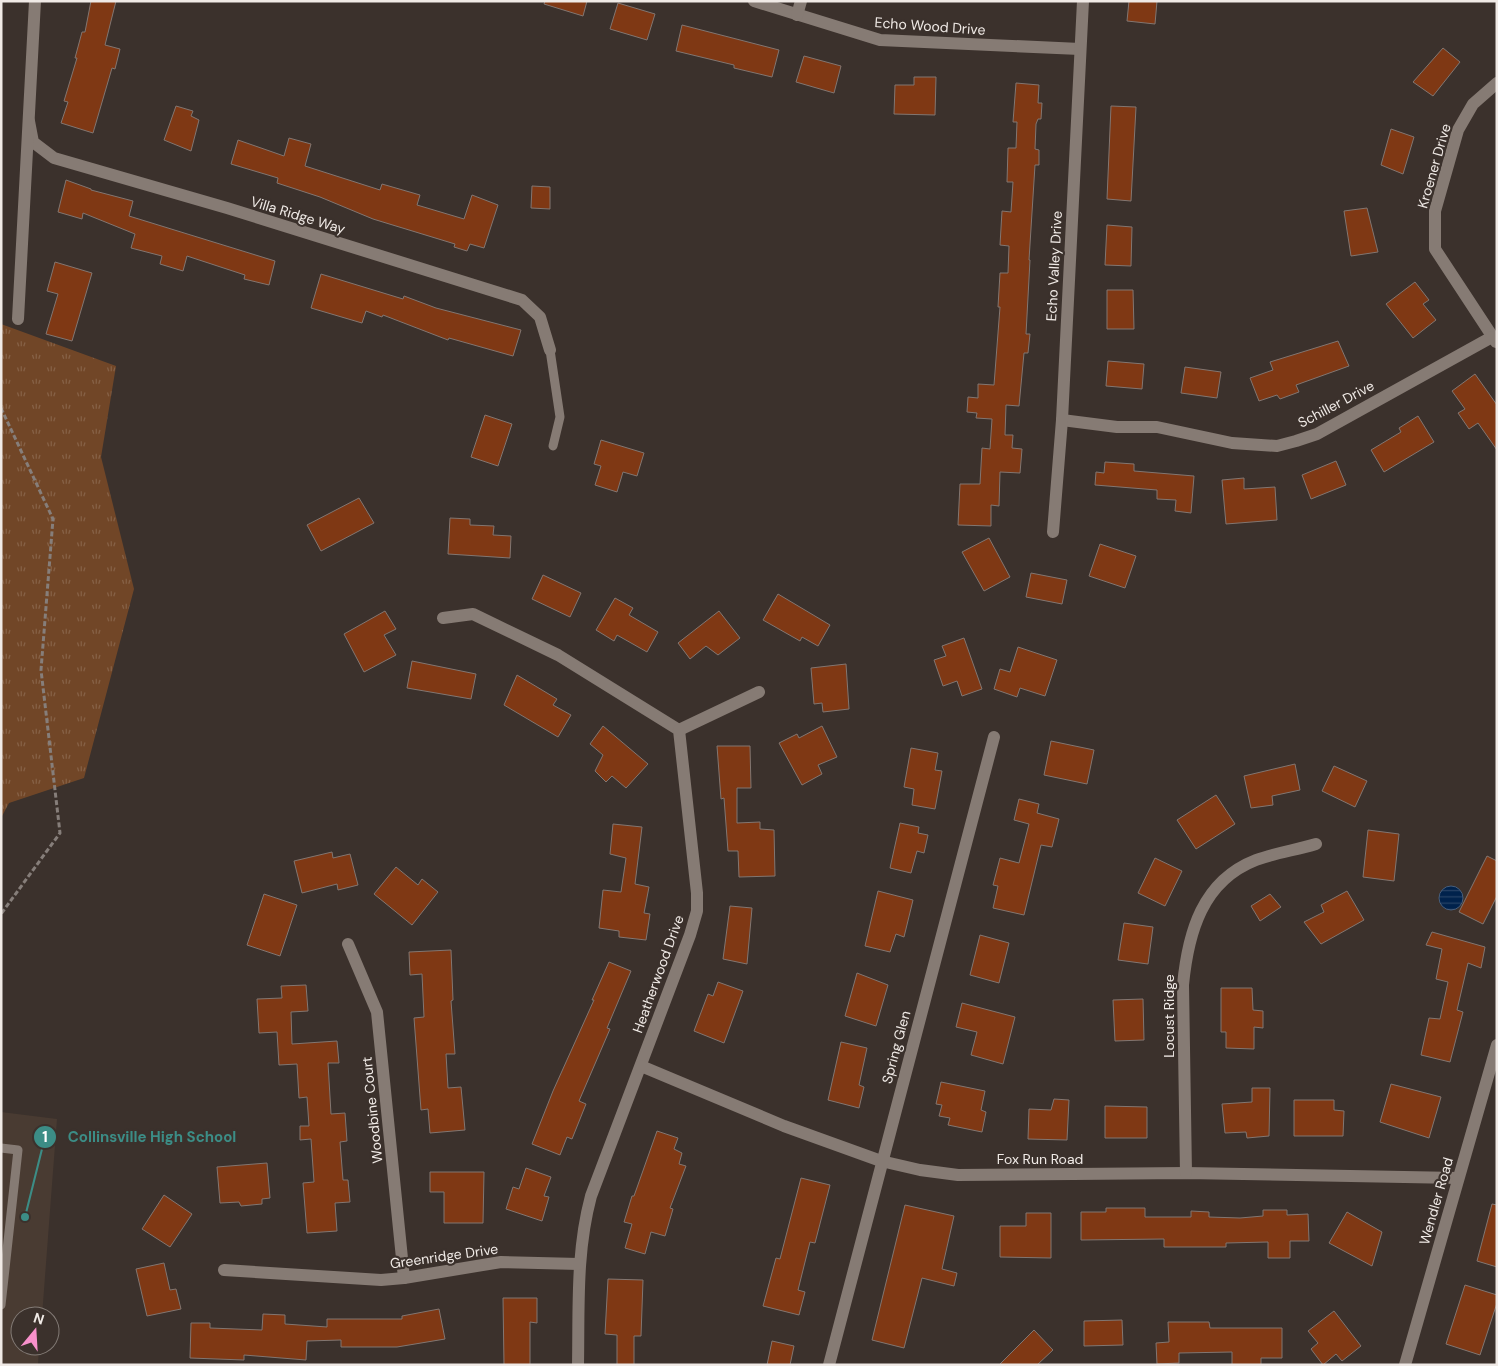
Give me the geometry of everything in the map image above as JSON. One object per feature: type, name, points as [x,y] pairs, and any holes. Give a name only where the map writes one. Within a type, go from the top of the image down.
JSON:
[{"type":"street","points":[[18,319],[35,1]]},
{"type":"street","name":"Echo Wood Drive","points":[[754,1],[880,40],[1080,49]]},
{"type":"street","points":[[797,15],[801,1]]},
{"type":"street","name":"Echo Valley Drive","points":[[1053,532],[1062,420],[1083,1]]},
{"type":"street","name":"Kroener Drive","points":[[1494,339],[1435,249],[1435,211],[1458,130],[1473,104],[1497,83]]},
{"type":"street","name":"Villa Ridge Way","points":[[29,121],[33,142],[54,158],[227,208],[522,300],[540,317],[550,350]]},
{"type":"street","name":"Schiller Drive","points":[[1062,420],[1117,427],[1157,428],[1232,443],[1276,446],[1296,442],[1317,434],[1494,339]]},
{"type":"street","points":[[443,618],[473,614],[558,655],[679,730],[759,692]]},
{"type":"street","name":"Heatherwood Drive","points":[[578,1365],[579,1264],[586,1215],[591,1196],[690,935],[697,911],[697,893],[679,730]]},
{"type":"street","name":"Spring Glen","points":[[829,1365],[881,1161],[994,737]]},
{"type":"street","name":"Locust Ridge","points":[[1186,1173],[1182,985],[1192,930],[1218,883],[1256,860],[1316,844]]},
{"type":"street","name":"Woodbine Court","points":[[348,944],[377,1012],[404,1278]]},
{"type":"street","name":"Wendler Road","points":[[1405,1365],[1497,1045]]},
{"type":"street","name":"Fox Run Road","points":[[641,1066],[784,1126],[881,1161],[920,1170],[958,1175],[1186,1173],[1458,1178]]},
{"type":"street","name":"Greenridge Drive","points":[[224,1270],[381,1280],[501,1262],[579,1264]]},
{"type":"lane","points":[[550,350],[560,417],[553,446]]},
{"type":"lane","points":[[1,1148],[18,1150],[1,1306]]},
{"type":"path","points":[[1,408],[53,519],[41,670],[60,832],[1,914]]},
{"type":"shaded area","points":[[1,1112],[57,1119],[43,1306],[10,1306],[10,1356],[38,1356],[38,1365],[1,1365]]},
{"type":"green space","points":[[1,324],[116,366],[101,457],[134,589],[84,778],[9,803],[1,818]]},
{"type":"water","points":[[1451,886],[1459,890],[1463,898],[1459,906],[1451,910],[1443,906],[1439,898],[1443,890]]},
{"type":"building","points":[[91,1],[116,1],[105,45],[120,49],[115,69],[112,68],[93,133],[61,123],[68,102],[64,101],[77,58],[75,58],[82,32],[85,32]]},
{"type":"building","points":[[545,1],[587,1],[583,16],[544,4]]},
{"type":"building","points":[[1129,1],[1157,1],[1155,24],[1127,21]]},
{"type":"building","points":[[618,3],[655,14],[647,40],[610,29]]},
{"type":"building","points":[[682,25],[779,50],[772,77],[734,68],[734,65],[676,51]]},
{"type":"building","points":[[1443,48],[1460,62],[1433,96],[1413,82]]},
{"type":"building","points":[[804,56],[841,66],[834,93],[796,82]]},
{"type":"building","points":[[914,77],[936,77],[935,115],[894,114],[895,85],[914,85]]},
{"type":"building","points":[[1016,83],[1039,85],[1038,103],[1042,103],[1041,119],[1038,119],[1036,124],[1035,149],[1039,150],[1039,165],[1035,165],[1029,260],[1026,334],[1030,334],[1028,353],[1024,353],[1019,406],[1006,405],[1005,435],[1013,435],[1012,448],[1022,449],[1020,473],[1000,472],[999,506],[991,505],[991,526],[958,525],[960,484],[980,484],[982,448],[990,449],[992,419],[976,418],[977,413],[967,412],[968,397],[978,398],[978,384],[994,385],[1000,307],[998,307],[1000,273],[1008,273],[1009,246],[1000,245],[1002,211],[1011,212],[1013,182],[1007,182],[1008,148],[1016,148],[1017,122],[1013,122]]},
{"type":"building","points":[[176,106],[193,111],[191,116],[199,120],[191,151],[164,140]]},
{"type":"building","points":[[1111,106],[1136,107],[1131,201],[1107,199]]},
{"type":"building","points":[[1391,129],[1414,137],[1403,174],[1381,165]]},
{"type":"building","points":[[289,138],[311,144],[305,166],[380,190],[382,184],[420,195],[417,205],[464,219],[472,195],[498,205],[484,248],[470,244],[467,251],[454,247],[455,244],[373,219],[320,197],[277,183],[278,178],[231,164],[238,140],[284,156]]},
{"type":"building","points":[[66,180],[91,190],[133,201],[129,216],[275,261],[269,285],[244,279],[245,275],[187,256],[183,271],[160,264],[162,256],[131,248],[135,234],[83,213],[82,219],[58,212]]},
{"type":"building","points":[[532,186],[550,187],[550,209],[531,208]]},
{"type":"building","points":[[1367,208],[1378,252],[1351,256],[1344,211]]},
{"type":"building","points":[[1107,225],[1132,227],[1131,266],[1105,265]]},
{"type":"building","points":[[55,262],[92,273],[72,341],[46,334],[58,294],[47,291]]},
{"type":"building","points":[[321,274],[403,299],[404,296],[436,308],[521,330],[513,356],[449,338],[448,340],[383,315],[382,317],[366,311],[362,323],[311,308]]},
{"type":"building","points":[[1415,282],[1429,300],[1423,304],[1436,320],[1413,338],[1386,304]]},
{"type":"building","points":[[1107,290],[1133,290],[1134,329],[1107,329]]},
{"type":"building","points":[[1338,341],[1349,366],[1296,385],[1299,392],[1280,399],[1277,395],[1259,401],[1250,378],[1273,370],[1270,362]]},
{"type":"building","points":[[1108,361],[1144,364],[1142,389],[1106,386]]},
{"type":"building","points":[[1185,367],[1221,372],[1217,398],[1181,393]]},
{"type":"building","points":[[1475,374],[1497,405],[1497,450],[1478,423],[1469,429],[1458,413],[1465,409],[1452,391]]},
{"type":"building","points":[[485,415],[512,424],[498,466],[471,457]]},
{"type":"building","points":[[1418,416],[1434,442],[1384,472],[1371,450],[1401,432],[1399,428]]},
{"type":"building","points":[[601,440],[644,453],[637,476],[623,472],[617,492],[595,485],[601,466],[594,464]]},
{"type":"building","points":[[1336,461],[1346,485],[1311,499],[1302,475]]},
{"type":"building","points":[[1105,462],[1134,464],[1134,471],[1194,476],[1191,513],[1175,511],[1176,500],[1157,499],[1157,490],[1095,485],[1096,472],[1104,473]]},
{"type":"building","points":[[1244,478],[1244,489],[1275,487],[1277,520],[1226,524],[1222,480]]},
{"type":"building","points":[[359,498],[374,523],[321,551],[307,525]]},
{"type":"building","points":[[450,518],[470,519],[470,525],[494,526],[493,535],[511,536],[510,558],[448,554]]},
{"type":"building","points":[[989,538],[1010,577],[984,591],[962,552]]},
{"type":"building","points":[[1100,544],[1136,556],[1125,588],[1089,576]]},
{"type":"building","points":[[1031,573],[1067,580],[1062,604],[1026,597]]},
{"type":"building","points":[[543,575],[581,593],[570,617],[532,599]]},
{"type":"building","points":[[778,594],[830,625],[818,646],[802,637],[800,641],[763,620]]},
{"type":"building","points":[[615,598],[633,608],[629,615],[658,632],[647,652],[617,635],[614,641],[596,630]]},
{"type":"building","points":[[385,611],[396,629],[384,635],[396,655],[364,672],[344,634]]},
{"type":"building","points":[[719,611],[740,638],[718,655],[706,646],[690,659],[678,643]]},
{"type":"building","points":[[964,638],[982,689],[962,696],[957,681],[943,686],[934,660],[946,656],[942,646]]},
{"type":"building","points":[[1018,647],[1057,660],[1045,696],[1020,688],[1017,697],[994,689],[1000,669],[1010,672]]},
{"type":"building","points":[[412,661],[476,674],[471,699],[407,688]]},
{"type":"building","points":[[846,664],[849,709],[823,712],[822,703],[814,704],[811,668]]},
{"type":"building","points":[[517,675],[557,699],[553,705],[571,715],[558,737],[504,705]]},
{"type":"building","points":[[603,726],[648,764],[626,788],[612,776],[606,782],[595,771],[603,755],[590,744]]},
{"type":"building","points":[[822,726],[837,757],[818,765],[822,774],[802,785],[779,743],[797,734],[799,738]]},
{"type":"building","points":[[1051,741],[1094,750],[1087,784],[1044,775]]},
{"type":"building","points":[[717,746],[750,746],[751,788],[737,788],[737,823],[760,822],[760,829],[774,830],[775,876],[739,877],[738,851],[728,851],[724,798],[721,799]]},
{"type":"building","points":[[911,748],[938,753],[935,770],[942,771],[935,809],[912,805],[914,789],[904,787]]},
{"type":"building","points":[[1295,764],[1300,790],[1272,796],[1273,805],[1251,808],[1244,776]]},
{"type":"building","points":[[1334,766],[1367,781],[1355,807],[1322,791]]},
{"type":"building","points":[[1216,795],[1235,824],[1196,849],[1177,820]]},
{"type":"building","points":[[1019,799],[1039,804],[1037,813],[1059,819],[1052,847],[1041,845],[1024,915],[993,908],[998,886],[993,885],[1000,858],[1019,863],[1029,824],[1014,820]]},
{"type":"building","points":[[900,823],[919,827],[918,833],[928,835],[924,853],[917,851],[911,873],[890,868]]},
{"type":"building","points":[[613,824],[642,827],[635,884],[649,887],[644,913],[650,914],[646,940],[619,937],[619,931],[599,928],[603,890],[621,892],[626,858],[610,854]]},
{"type":"building","points":[[1368,830],[1399,834],[1394,881],[1363,877]]},
{"type":"building","points":[[332,852],[333,858],[350,854],[358,885],[338,890],[337,884],[302,893],[294,861]]},
{"type":"building","points":[[1487,856],[1497,861],[1497,896],[1483,924],[1459,912]]},
{"type":"building","points":[[1155,858],[1182,871],[1165,906],[1138,893]]},
{"type":"building","points":[[396,867],[418,885],[422,879],[438,892],[412,925],[374,894]]},
{"type":"building","points":[[878,891],[913,900],[904,937],[896,934],[890,952],[865,946]]},
{"type":"building","points":[[1347,891],[1364,920],[1321,944],[1304,922],[1324,912],[1321,905]]},
{"type":"building","points":[[264,894],[297,905],[280,956],[247,945]]},
{"type":"building","points":[[1270,894],[1281,907],[1260,921],[1251,906]]},
{"type":"building","points":[[730,906],[752,908],[747,964],[723,959]]},
{"type":"building","points":[[1124,923],[1153,927],[1148,964],[1118,960]]},
{"type":"building","points":[[1432,932],[1485,947],[1481,968],[1468,963],[1457,1010],[1463,1012],[1450,1062],[1421,1055],[1429,1018],[1440,1019],[1448,982],[1436,979],[1442,949],[1426,945]]},
{"type":"building","points":[[980,935],[1009,943],[999,983],[970,975]]},
{"type":"building","points":[[451,950],[453,1000],[451,1001],[455,1054],[446,1054],[448,1088],[461,1087],[465,1130],[430,1133],[428,1109],[421,1110],[414,1018],[424,1017],[422,974],[410,975],[409,952]]},
{"type":"building","points":[[609,962],[631,971],[607,1028],[610,1029],[579,1101],[586,1104],[572,1139],[567,1137],[560,1155],[532,1144]]},
{"type":"building","points":[[857,973],[888,985],[876,1026],[845,1016]]},
{"type":"building","points":[[718,982],[743,991],[724,1043],[694,1031],[708,994],[713,996]]},
{"type":"building","points":[[306,985],[308,1011],[291,1012],[292,1044],[337,1041],[339,1063],[328,1063],[331,1114],[345,1113],[347,1141],[340,1142],[343,1180],[348,1180],[350,1202],[335,1203],[337,1231],[307,1233],[303,1183],[314,1182],[311,1139],[300,1140],[300,1126],[309,1126],[307,1097],[299,1098],[297,1064],[279,1065],[277,1032],[259,1033],[257,999],[282,998],[281,986]]},
{"type":"building","points":[[1221,988],[1252,988],[1253,1010],[1263,1011],[1263,1028],[1254,1027],[1254,1049],[1226,1048],[1226,1032],[1221,1032]]},
{"type":"building","points":[[1143,999],[1144,1040],[1115,1041],[1113,1000]]},
{"type":"building","points":[[962,1003],[1015,1017],[1003,1064],[971,1055],[977,1032],[956,1027]]},
{"type":"building","points":[[841,1042],[867,1048],[859,1085],[864,1087],[859,1108],[828,1100]]},
{"type":"building","points":[[941,1082],[985,1091],[981,1110],[986,1112],[982,1132],[948,1125],[950,1118],[939,1116],[942,1105],[936,1104]]},
{"type":"building","points":[[1391,1084],[1441,1097],[1429,1138],[1380,1122]]},
{"type":"building","points":[[1252,1088],[1270,1088],[1269,1136],[1247,1138],[1246,1132],[1225,1133],[1222,1104],[1252,1102]]},
{"type":"building","points":[[1054,1099],[1069,1100],[1067,1140],[1028,1139],[1029,1109],[1051,1110]]},
{"type":"building","points":[[1294,1100],[1334,1100],[1334,1110],[1344,1111],[1343,1136],[1294,1136]]},
{"type":"building","points":[[1105,1106],[1147,1107],[1147,1138],[1105,1138]]},
{"type":"building","points":[[657,1131],[678,1138],[674,1149],[682,1153],[679,1164],[686,1166],[670,1208],[673,1209],[665,1236],[651,1232],[645,1254],[625,1248],[632,1224],[624,1222]]},
{"type":"building","points":[[267,1163],[270,1198],[262,1199],[262,1204],[241,1206],[239,1202],[220,1203],[217,1167]]},
{"type":"building","points":[[526,1168],[551,1177],[544,1196],[549,1197],[542,1221],[506,1209],[513,1187],[519,1189]]},
{"type":"building","points":[[430,1172],[484,1172],[483,1223],[444,1223],[444,1192],[430,1192]]},
{"type":"building","points":[[801,1178],[830,1185],[815,1243],[810,1242],[798,1290],[805,1292],[799,1315],[763,1306],[776,1258],[780,1259]]},
{"type":"building","points":[[164,1195],[192,1214],[170,1247],[142,1229]]},
{"type":"building","points":[[1492,1204],[1497,1205],[1497,1267],[1477,1261]]},
{"type":"building","points":[[905,1205],[954,1216],[942,1269],[957,1273],[954,1286],[922,1278],[904,1348],[872,1340]]},
{"type":"building","points":[[1106,1208],[1145,1208],[1145,1217],[1191,1217],[1191,1211],[1209,1212],[1209,1217],[1240,1218],[1263,1216],[1263,1210],[1287,1210],[1287,1215],[1308,1214],[1309,1241],[1290,1241],[1290,1258],[1268,1258],[1268,1242],[1226,1243],[1226,1247],[1164,1247],[1164,1239],[1081,1240],[1081,1212],[1106,1212]]},
{"type":"building","points":[[1347,1212],[1382,1232],[1372,1266],[1329,1243]]},
{"type":"building","points":[[1026,1213],[1051,1213],[1051,1258],[1000,1257],[1000,1226],[1026,1226]]},
{"type":"building","points":[[164,1263],[170,1290],[176,1289],[181,1309],[147,1316],[136,1269]]},
{"type":"building","points":[[608,1279],[643,1280],[641,1336],[634,1336],[634,1365],[617,1365],[617,1335],[605,1334]]},
{"type":"building","points":[[1465,1285],[1497,1295],[1497,1303],[1480,1355],[1446,1344]]},
{"type":"building","points":[[503,1298],[537,1298],[537,1323],[530,1322],[530,1365],[504,1365]]},
{"type":"building","points":[[439,1309],[445,1339],[397,1347],[341,1347],[341,1340],[307,1341],[306,1360],[244,1355],[244,1360],[190,1358],[191,1323],[210,1323],[210,1328],[262,1330],[263,1314],[285,1315],[285,1324],[327,1327],[327,1319],[402,1319],[402,1316]]},
{"type":"building","points":[[1334,1311],[1361,1346],[1342,1361],[1336,1354],[1323,1365],[1311,1349],[1318,1343],[1308,1331]]},
{"type":"building","points":[[1122,1320],[1123,1345],[1084,1346],[1084,1321]]},
{"type":"building","points":[[1168,1322],[1209,1322],[1210,1328],[1282,1328],[1282,1358],[1261,1358],[1261,1365],[1232,1365],[1232,1352],[1179,1353],[1179,1363],[1157,1364],[1156,1343],[1169,1342]]},
{"type":"building","points":[[1034,1330],[1053,1350],[1037,1365],[999,1365]]},
{"type":"building","points":[[772,1341],[794,1346],[790,1365],[767,1365]]},
{"type":"place","name":"Collinsville High School","points":[[25,1217]]}]
